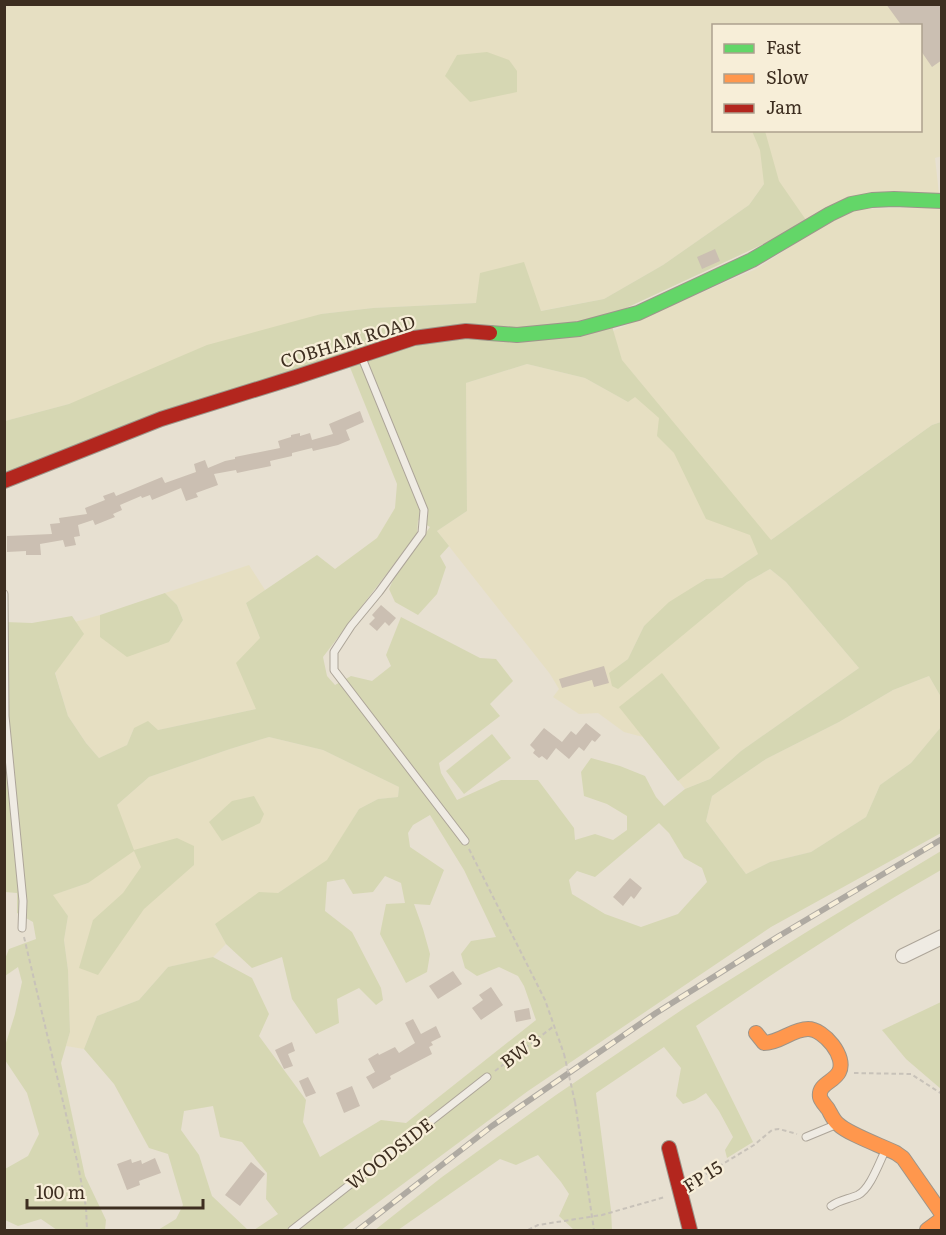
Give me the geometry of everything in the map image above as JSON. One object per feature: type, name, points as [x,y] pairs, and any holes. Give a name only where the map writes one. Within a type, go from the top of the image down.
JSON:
[{"type":"street","name":"COBHAM ROAD","points":[[4,481],[161,419],[414,338],[466,332],[517,335],[579,329],[638,313],[752,260],[851,204],[894,199],[942,201]]},
{"type":"street","points":[[903,956],[942,937]]},
{"type":"street","points":[[756,1033],[764,1043],[770,1044],[809,1028],[817,1031],[829,1041],[841,1062],[841,1069],[838,1075],[822,1087],[820,1093],[822,1101],[837,1124],[903,1158],[942,1214]]},
{"type":"street","points":[[669,1148],[690,1230]]},
{"type":"street","points":[[927,1230],[942,1219]]},
{"type":"lane","points":[[361,356],[424,510],[422,532],[334,652],[334,670],[465,841]]},
{"type":"lane","points":[[4,594],[5,717],[23,901],[22,928]]},
{"type":"lane","name":"WOODSIDE","points":[[292,1230],[487,1077]]},
{"type":"lane","points":[[806,1137],[837,1124]]},
{"type":"lane","points":[[831,1206],[864,1191],[886,1148]]},
{"type":"path","points":[[465,841],[544,1000],[564,1054],[575,1102],[594,1230]]},
{"type":"path","points":[[22,928],[78,1165],[86,1207],[87,1230]]},
{"type":"path","name":"BW 3","points":[[487,1077],[554,1026]]},
{"type":"path","points":[[838,1075],[911,1074],[942,1094]]},
{"type":"path","name":"FP 15","points":[[528,1230],[538,1225],[602,1215],[669,1196],[754,1145],[772,1131],[779,1129],[806,1137]]},
{"type":"shaded area","points":[[5,5],[941,5],[942,156],[935,158],[939,194],[806,220],[764,184],[749,205],[663,265],[604,299],[540,311],[524,263],[476,303],[373,308],[321,314],[69,404],[5,421]]},
{"type":"shaded area","points":[[941,207],[941,422],[932,425],[771,540],[758,554],[722,578],[705,579],[644,626],[628,659],[609,673],[770,569],[786,582],[859,668],[741,751],[710,779],[685,789],[643,737],[624,732],[598,713],[579,714],[553,697],[559,689],[550,674],[437,531],[467,511],[466,383],[527,364],[585,378],[628,402],[645,388],[622,361],[613,331],[756,269],[835,218],[858,209]]},
{"type":"shaded area","points":[[249,565],[265,590],[246,603],[260,638],[256,709],[158,730],[134,728],[127,745],[99,758],[68,716],[55,672],[83,635],[75,622],[100,615],[100,637],[169,642],[183,620],[177,605],[165,593]]},
{"type":"shaded area","points":[[929,676],[941,697],[941,727],[911,763],[880,785],[866,817],[811,852],[770,862],[746,874],[706,821],[712,796],[766,759],[839,722],[893,690]]},
{"type":"shaded area","points":[[269,737],[323,750],[399,787],[398,797],[378,799],[359,809],[328,860],[278,893],[215,924],[226,944],[213,957],[168,967],[139,1000],[97,1016],[84,1049],[66,1046],[70,1032],[68,970],[64,940],[68,916],[52,895],[88,883],[117,805],[149,777]]},
{"type":"green space","points":[[487,52],[509,60],[517,71],[517,92],[470,102],[445,76],[457,55]]},
{"type":"green space","points":[[752,132],[765,132],[779,181],[806,220],[770,241],[609,316],[622,360],[771,540],[932,425],[941,422],[941,697],[929,676],[893,690],[839,722],[766,759],[712,796],[706,821],[746,874],[770,862],[811,852],[866,817],[880,785],[911,763],[941,727],[941,833],[771,927],[528,1091],[341,1230],[254,1230],[278,1214],[266,1199],[267,1173],[242,1142],[220,1137],[213,1106],[184,1111],[181,1130],[199,1155],[212,1196],[248,1230],[158,1230],[176,1219],[183,1205],[168,1154],[149,1148],[114,1084],[84,1049],[97,1016],[139,1000],[168,967],[213,957],[252,978],[269,1014],[259,1036],[306,1100],[303,1122],[320,1157],[381,1120],[406,1123],[536,1020],[518,976],[499,967],[477,976],[465,968],[461,954],[471,941],[496,937],[464,870],[430,815],[413,825],[408,833],[410,847],[444,870],[430,905],[414,904],[430,954],[427,972],[406,983],[380,934],[386,904],[405,903],[401,883],[385,876],[373,892],[353,894],[344,879],[327,882],[325,911],[352,932],[381,988],[383,1000],[376,1005],[359,988],[337,999],[339,1023],[316,1034],[292,999],[282,957],[252,968],[226,944],[215,924],[259,892],[278,893],[327,860],[359,809],[378,799],[398,797],[399,787],[323,750],[269,737],[149,777],[117,805],[134,850],[177,838],[194,846],[194,865],[144,909],[98,975],[79,968],[93,920],[123,893],[141,867],[134,851],[88,883],[53,895],[68,916],[64,940],[68,970],[70,1032],[61,1063],[85,1176],[106,1220],[105,1230],[57,1230],[41,1219],[18,1226],[5,1220],[5,1169],[28,1156],[39,1134],[27,1093],[5,1060],[5,1046],[22,982],[18,967],[5,976],[5,959],[9,949],[36,939],[33,922],[17,913],[17,893],[5,892],[5,622],[32,623],[72,616],[84,634],[55,673],[68,716],[99,758],[127,745],[134,728],[148,721],[158,730],[256,709],[236,663],[260,638],[246,603],[317,555],[335,569],[377,538],[395,508],[397,484],[345,355],[5,477],[5,421],[69,404],[207,345],[321,314],[373,308],[476,303],[480,273],[524,262],[541,311],[604,299],[663,265],[749,205],[764,184],[760,150]],"holes":[[[527,364],[585,378],[628,402],[635,397],[659,418],[657,436],[674,453],[706,519],[750,535],[758,554],[722,578],[706,579],[669,602],[644,626],[628,659],[609,673],[612,686],[618,689],[747,582],[770,569],[786,582],[859,668],[741,751],[710,779],[685,789],[664,806],[656,797],[645,776],[591,758],[581,772],[584,796],[607,804],[627,816],[627,830],[613,840],[595,834],[575,840],[574,828],[538,780],[501,780],[457,800],[441,773],[439,763],[500,716],[490,704],[513,681],[496,659],[480,658],[401,617],[386,655],[391,666],[372,681],[351,676],[335,685],[327,676],[323,657],[417,534],[418,520],[430,527],[395,576],[389,589],[395,602],[418,615],[437,594],[446,567],[440,556],[449,546],[437,531],[467,511],[466,383]],[[659,823],[669,833],[684,858],[702,868],[707,882],[678,914],[641,927],[605,914],[572,894],[569,880],[577,871],[595,877]]]},
{"type":"green space","points":[[165,593],[177,605],[183,620],[169,642],[127,657],[100,637],[100,615]]},
{"type":"green space","points":[[662,673],[720,748],[678,781],[619,707]]},
{"type":"green space","points":[[492,734],[511,758],[464,794],[446,771]]},
{"type":"green space","points":[[254,796],[264,814],[260,823],[222,841],[209,822],[232,801]]},
{"type":"green space","points":[[941,851],[941,870],[817,945],[696,1026],[753,1142],[727,1158],[725,1150],[733,1137],[719,1111],[706,1093],[683,1104],[676,1096],[681,1068],[664,1047],[596,1093],[612,1230],[574,1230],[559,1216],[569,1194],[538,1155],[516,1165],[500,1159],[398,1230],[375,1230],[442,1177],[556,1095],[686,1007]]},
{"type":"green space","points":[[941,1002],[941,1089],[906,1059],[882,1030]]},
{"type":"building","points":[[886,4],[942,4],[942,60],[932,67],[922,52],[922,24],[901,24]]},
{"type":"building","points":[[715,249],[720,261],[702,269],[697,257]]},
{"type":"building","points":[[360,411],[364,422],[346,430],[350,440],[338,445],[292,453],[292,456],[270,461],[271,466],[237,473],[236,470],[214,474],[218,485],[196,493],[198,497],[186,501],[181,488],[152,500],[150,495],[142,498],[141,496],[120,505],[122,510],[113,514],[115,517],[95,525],[93,520],[78,525],[80,536],[74,537],[76,545],[65,547],[63,540],[40,544],[41,555],[26,555],[26,551],[7,552],[7,536],[52,534],[50,524],[60,523],[59,518],[87,514],[85,508],[105,500],[103,496],[114,492],[116,496],[162,477],[165,483],[196,472],[194,464],[205,460],[208,468],[235,459],[235,457],[280,448],[278,441],[291,437],[291,435],[300,433],[300,436],[310,433],[312,440],[333,434],[329,424]]},
{"type":"building","points":[[381,605],[396,618],[389,626],[385,622],[377,631],[369,624],[375,618],[372,615]]},
{"type":"building","points":[[604,666],[609,683],[594,687],[592,680],[562,688],[559,679]]},
{"type":"building","points":[[586,723],[601,735],[595,742],[592,740],[584,751],[579,747],[569,759],[556,748],[547,760],[533,753],[535,750],[530,745],[544,728],[562,742],[571,731],[576,735]]},
{"type":"building","points":[[630,878],[642,888],[634,899],[631,896],[623,906],[613,897]]},
{"type":"building","points":[[453,971],[462,984],[438,999],[429,986]]},
{"type":"building","points":[[491,987],[503,1005],[481,1020],[472,1008],[483,1000],[479,995]]},
{"type":"building","points":[[529,1008],[531,1019],[516,1022],[514,1011]]},
{"type":"building","points":[[413,1019],[421,1034],[436,1026],[441,1037],[431,1042],[433,1045],[429,1047],[432,1054],[390,1076],[391,1079],[373,1089],[366,1077],[375,1072],[368,1059],[395,1047],[399,1053],[415,1043],[405,1023]]},
{"type":"building","points":[[292,1042],[295,1051],[288,1054],[293,1066],[284,1069],[275,1050]]},
{"type":"building","points":[[308,1077],[316,1093],[306,1097],[299,1081]]},
{"type":"building","points":[[352,1086],[360,1106],[344,1113],[336,1093]]},
{"type":"building","points":[[155,1158],[161,1173],[139,1181],[140,1185],[127,1190],[117,1164],[131,1159],[132,1163],[141,1160],[142,1164]]},
{"type":"building","points":[[251,1162],[265,1174],[240,1206],[225,1195]]},
{"type":"railway","points":[[358,1230],[492,1126],[656,1013],[779,936],[942,839]]},
{"type":"traffic: fast","points":[[490,333],[517,335],[579,329],[638,313],[752,260],[851,204],[894,199],[942,201]]},
{"type":"traffic: slow","points":[[756,1033],[764,1043],[808,1029],[814,1030],[827,1039],[837,1052],[841,1066],[837,1075],[821,1089],[820,1093],[822,1102],[833,1119],[849,1132],[903,1158],[942,1214]]},
{"type":"traffic: slow","points":[[927,1230],[942,1219]]},
{"type":"traffic: jam","points":[[4,481],[161,419],[414,338],[466,331],[490,333]]},
{"type":"traffic: jam","points":[[669,1148],[690,1230]]}]
